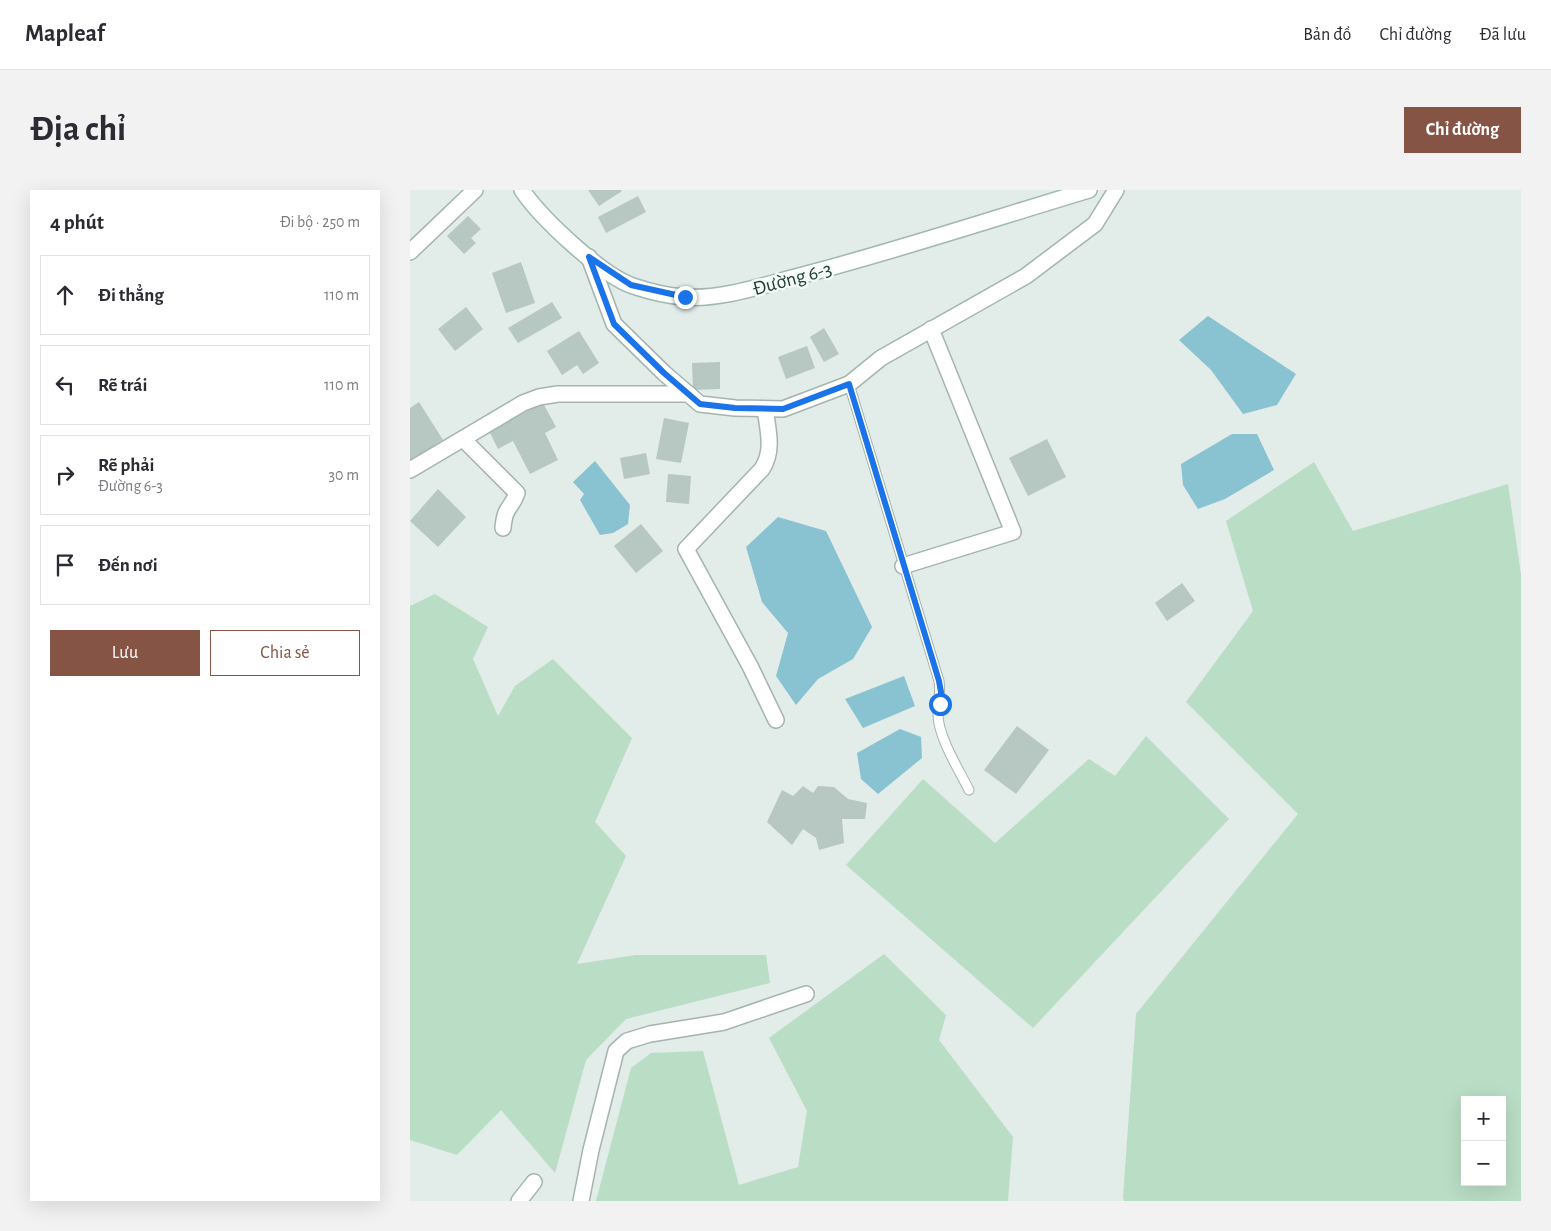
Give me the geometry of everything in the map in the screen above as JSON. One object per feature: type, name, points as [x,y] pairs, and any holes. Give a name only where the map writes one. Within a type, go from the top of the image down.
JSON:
[{"type":"street","points":[[410,252],[475,190]]},
{"type":"street","name":"Đường 6-3","points":[[522,190],[531,203],[572,244],[631,285],[685,297],[733,293],[821,270],[1089,190]]},
{"type":"street","points":[[589,257],[614,324],[700,404],[783,409],[849,384],[881,358],[1026,276],[1095,224],[1116,190]]},
{"type":"street","points":[[903,566],[1013,532],[931,329]]},
{"type":"street","points":[[410,470],[523,403],[539,397],[558,394],[688,394]]},
{"type":"street","points":[[765,409],[769,448],[768,460],[762,470],[686,549],[750,666],[776,720]]},
{"type":"street","points":[[463,439],[517,493],[514,500],[506,508],[503,528]]},
{"type":"street","points":[[581,1201],[590,1150],[616,1051],[627,1041],[650,1034],[724,1022],[806,994]]},
{"type":"street","points":[[519,1201],[534,1182]]},
{"type":"lane","points":[[849,384],[939,681],[941,692],[938,717],[941,732],[969,790]]},
{"type":"green space","points":[[1314,462],[1353,531],[1508,484],[1521,575],[1521,1201],[1124,1201],[1136,1014],[1298,814],[1186,702],[1253,611],[1226,521]]},
{"type":"green space","points":[[435,594],[488,627],[473,659],[498,716],[515,686],[553,659],[632,738],[595,822],[626,856],[577,964],[636,955],[766,955],[770,983],[626,1019],[586,1060],[555,1173],[501,1110],[457,1155],[410,1140],[410,606]]},
{"type":"green space","points":[[1146,736],[1229,819],[1033,1028],[846,865],[923,779],[995,843],[1089,759],[1115,776]]},
{"type":"green space","points":[[884,954],[946,1015],[939,1040],[1013,1137],[1008,1201],[596,1201],[631,1068],[651,1053],[703,1051],[739,1185],[798,1167],[807,1111],[769,1038]]},
{"type":"water","points":[[1208,316],[1296,374],[1277,405],[1243,414],[1211,370],[1179,340]]},
{"type":"water","points":[[1232,434],[1257,434],[1274,470],[1225,499],[1198,509],[1183,485],[1181,464]]},
{"type":"water","points":[[595,461],[630,505],[628,524],[613,533],[600,535],[580,500],[584,494],[573,482]]},
{"type":"water","points":[[778,517],[826,531],[872,627],[853,659],[818,679],[796,705],[776,676],[788,633],[762,602],[746,547]]},
{"type":"water","points":[[904,676],[915,706],[863,728],[845,699]]},
{"type":"water","points":[[900,729],[921,737],[922,758],[878,794],[861,779],[857,753]]},
{"type":"building","points":[[588,190],[621,190],[622,191],[599,206]]},
{"type":"building","points":[[638,196],[646,212],[606,233],[598,217]]},
{"type":"building","points":[[468,216],[481,229],[471,238],[476,243],[464,254],[447,236]]},
{"type":"building","points":[[521,262],[535,303],[506,313],[492,273]]},
{"type":"building","points":[[552,302],[562,318],[518,343],[508,328]]},
{"type":"building","points":[[466,307],[483,329],[455,351],[438,329]]},
{"type":"building","points":[[824,328],[839,354],[824,362],[810,337]]},
{"type":"building","points":[[579,331],[599,363],[583,374],[577,365],[562,375],[547,351]]},
{"type":"building","points":[[807,346],[815,368],[786,379],[778,357]]},
{"type":"building","points":[[720,362],[720,389],[693,390],[692,363]]},
{"type":"building","points":[[419,402],[443,440],[410,461],[410,408]]},
{"type":"building","points":[[543,403],[556,427],[545,433],[558,460],[530,474],[513,441],[498,449],[489,431]]},
{"type":"building","points":[[664,418],[689,423],[681,463],[656,459]]},
{"type":"building","points":[[1047,439],[1066,477],[1028,496],[1009,458]]},
{"type":"building","points":[[646,453],[650,474],[624,479],[620,458]]},
{"type":"building","points":[[668,474],[691,476],[689,504],[666,502]]},
{"type":"building","points":[[438,489],[466,517],[438,547],[410,521]]},
{"type":"building","points":[[641,524],[663,551],[636,573],[614,546]]},
{"type":"building","points":[[1182,583],[1195,601],[1167,621],[1155,603]]},
{"type":"building","points":[[1017,726],[1049,750],[1016,794],[984,770]]},
{"type":"building","points":[[803,786],[813,793],[818,786],[834,787],[848,799],[867,803],[865,819],[842,819],[844,843],[819,850],[816,838],[803,829],[792,845],[767,822],[782,790],[793,796]]},
{"type":"route","points":[[685,297],[631,285],[589,257],[614,324],[664,373],[700,404],[735,408],[783,409],[849,384],[939,681],[941,692],[940,704]]}]
